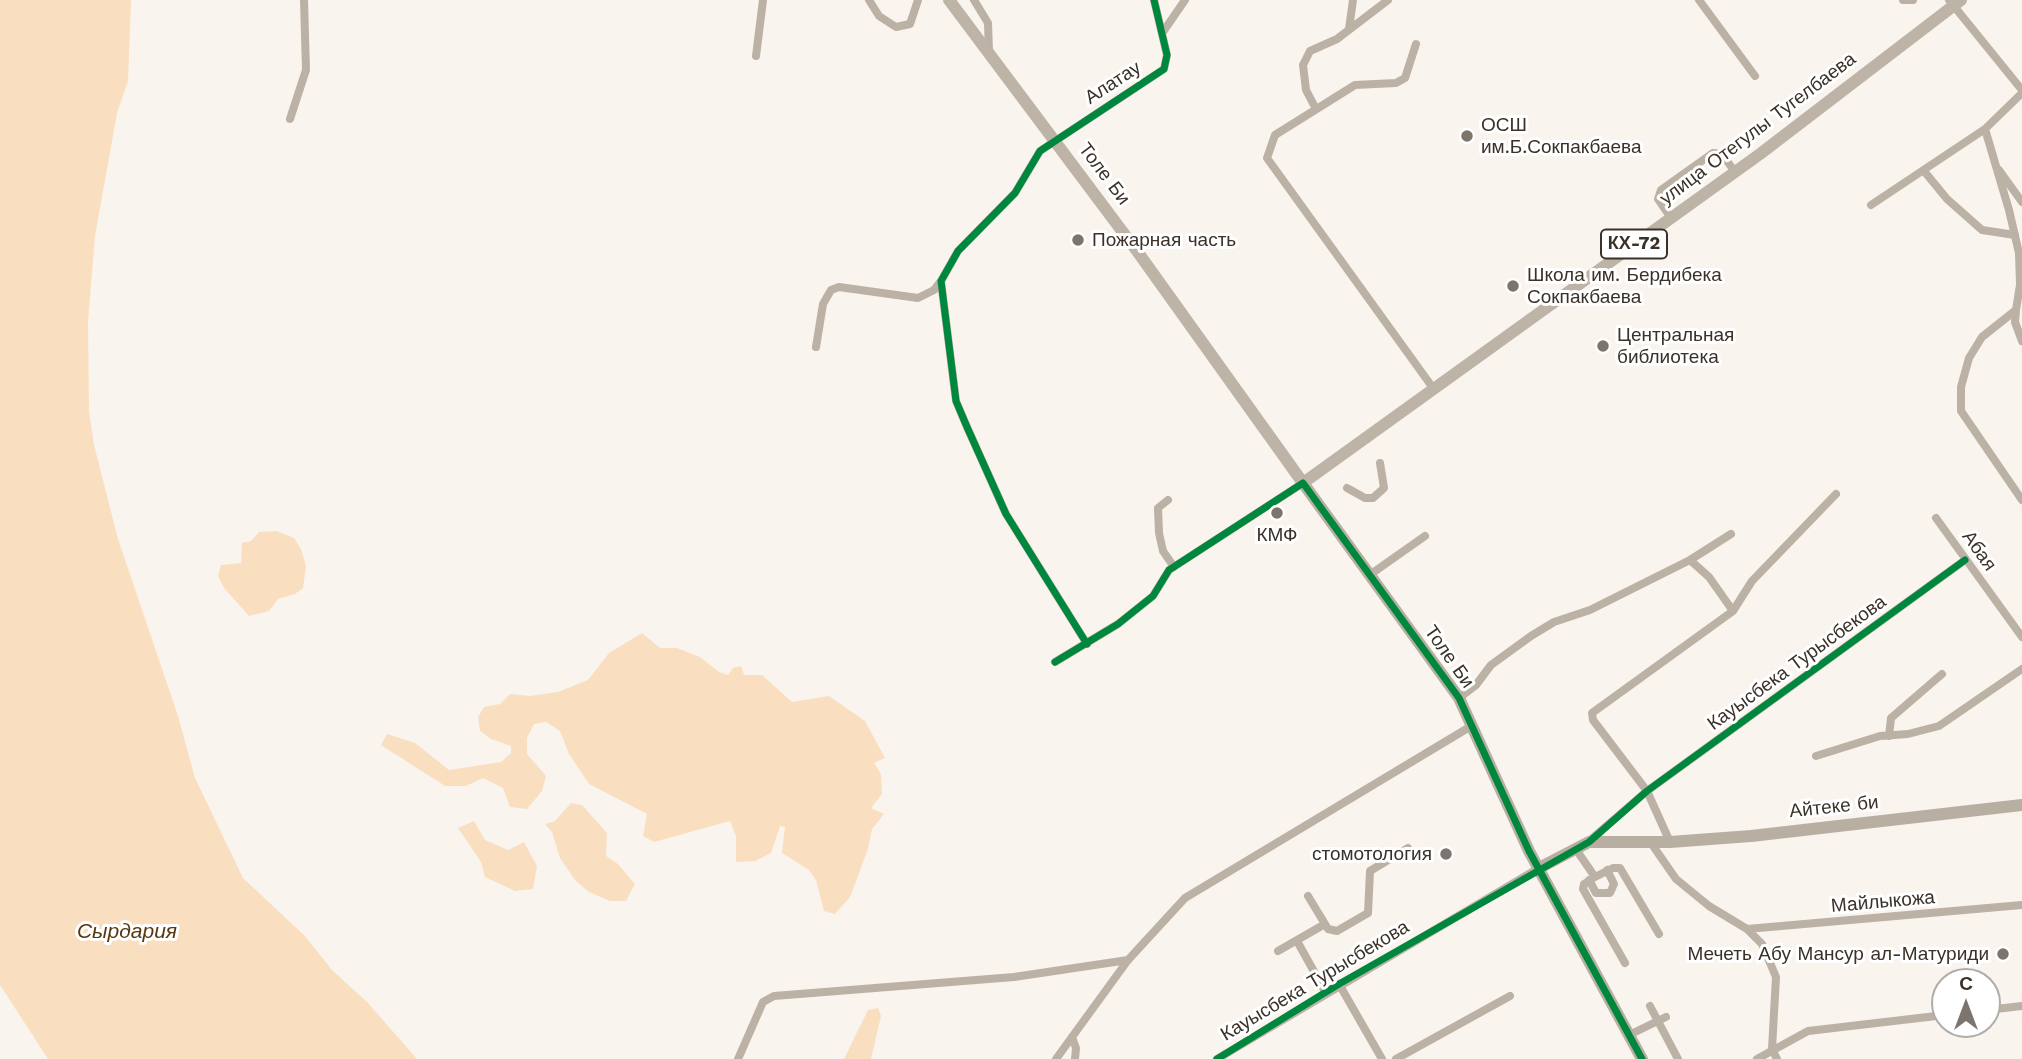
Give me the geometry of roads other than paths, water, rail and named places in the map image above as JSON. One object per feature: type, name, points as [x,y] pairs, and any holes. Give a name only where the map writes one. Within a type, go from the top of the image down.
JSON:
[{"type":"main road","name":"Толе Би","points":[[949,0],[1303,483]]},
{"type":"main road","name":"улица Отегулы Тугелбаева","points":[[1303,483],[1735,172],[1955,2]]},
{"type":"street","points":[[290,119],[306,70],[304,0]]},
{"type":"street","points":[[756,56],[763,0]]},
{"type":"street","points":[[869,0],[879,16],[896,27],[910,24],[918,0]]},
{"type":"street","points":[[974,0],[988,23],[989,54]]},
{"type":"street","name":"Алатау","points":[[1054,140],[1164,69],[1167,55],[1154,0]]},
{"type":"street","points":[[1163,33],[1185,0]]},
{"type":"street","points":[[1349,29],[1353,0]]},
{"type":"street","points":[[1316,109],[1306,90],[1304,61],[1310,51],[1337,39],[1388,0]]},
{"type":"street","points":[[1699,0],[1755,76]]},
{"type":"street","points":[[1903,0],[1913,0]]},
{"type":"street","points":[[1871,205],[1984,129],[2022,91],[1955,2]]},
{"type":"street","points":[[1416,44],[1409,74],[1400,82],[1355,85],[1275,135],[1267,158],[1433,388]]},
{"type":"street","points":[[1984,129],[2015,235],[2020,285],[2015,322],[2022,341]]},
{"type":"street","points":[[816,347],[823,304],[831,290],[839,287],[918,298],[934,290],[958,251],[1015,193],[1041,151],[1054,140]]},
{"type":"street","points":[[1671,218],[1658,195],[1713,153],[1722,154],[1735,172]]},
{"type":"street","points":[[1996,164],[2022,202]]},
{"type":"street","points":[[1924,170],[1947,199],[1982,230],[2015,235]]},
{"type":"street","points":[[941,281],[959,408],[1006,514],[1087,644]]},
{"type":"street","points":[[2019,306],[1982,337],[1974,348],[1961,387],[1961,401],[1966,422],[2022,500]]},
{"type":"street","points":[[1347,488],[1369,499],[1382,491],[1385,484],[1380,463]]},
{"type":"street","points":[[1055,662],[1118,624],[1153,597],[1167,573],[1174,567],[1303,483]]},
{"type":"street","name":"Толе Би","points":[[1303,483],[1459,698],[1541,872],[1642,1059]]},
{"type":"street","points":[[1670,842],[1647,791],[1593,720],[1592,713],[1733,611],[1752,581],[1836,494]]},
{"type":"street","points":[[1168,500],[1158,508],[1159,533],[1163,551],[1174,567]]},
{"type":"street","name":"Абая","points":[[1936,517],[2022,637]]},
{"type":"street","points":[[1459,698],[1476,685],[1492,665],[1553,622],[1590,610],[1690,560],[1731,534]]},
{"type":"street","points":[[1371,574],[1425,536]]},
{"type":"street","points":[[1690,560],[1709,577],[1733,611]]},
{"type":"street","name":"Кауысбека Турысбекова","points":[[1588,842],[1647,791],[1965,561]]},
{"type":"street","points":[[1816,756],[1889,736],[1939,726],[2022,669]]},
{"type":"street","points":[[1889,736],[1891,718],[1941,674]]},
{"type":"street","points":[[1056,1059],[1128,960],[1185,898],[1472,725]]},
{"type":"street","name":"Айтеке би","points":[[1588,842],[1651,843],[1751,836],[2022,805]]},
{"type":"street","points":[[1541,872],[1588,842]]},
{"type":"street","points":[[1651,843],[1664,866],[1692,894],[1747,929],[1762,944],[1776,976],[1772,1049],[1777,1059]]},
{"type":"street","points":[[1308,896],[1325,925],[1337,931],[1368,913],[1370,871],[1408,848]]},
{"type":"street","points":[[1575,848],[1592,878],[1595,893],[1605,896],[1614,884],[1606,870]]},
{"type":"street","points":[[1625,963],[1583,889],[1592,878],[1606,870],[1620,869],[1659,934]]},
{"type":"street","name":"Кауысбека Турысбекова","points":[[1217,1059],[1339,985],[1541,872]]},
{"type":"street","name":"Майлыкожа","points":[[1747,929],[2022,905]]},
{"type":"street","points":[[1278,951],[1325,925]]},
{"type":"street","points":[[1297,941],[1326,993]]},
{"type":"street","points":[[738,1059],[763,1002],[774,996],[1014,977],[1128,960]]},
{"type":"street","points":[[1339,985],[1382,1059]]},
{"type":"street","points":[[1396,1059],[1510,996]]},
{"type":"street","points":[[1650,1006],[1662,1019],[1678,1059]]},
{"type":"street","points":[[2001,1008],[2022,1006]]},
{"type":"street","points":[[1757,1059],[1808,1031],[1931,1017]]},
{"type":"street","points":[[1629,1035],[1662,1019]]},
{"type":"street","points":[[1072,1037],[1076,1048],[1074,1059]]},
{"type":"water","name":"Сырдария","points":[[0,0],[131,0],[128,81],[117,113],[95,236],[88,321],[89,411],[94,445],[118,539],[178,716],[195,778],[243,878],[305,936],[332,970],[367,1002],[417,1059],[48,1059],[0,985]]},
{"type":"water","points":[[277,531],[294,538],[301,549],[306,566],[303,588],[295,594],[278,599],[269,611],[249,616],[224,588],[218,576],[221,565],[241,563],[242,543],[251,541],[259,532]]},
{"type":"water","points":[[642,633],[660,648],[677,648],[700,657],[719,672],[728,675],[733,668],[741,666],[744,675],[762,675],[792,702],[829,696],[865,721],[885,758],[874,763],[881,774],[882,794],[871,808],[884,814],[872,829],[868,849],[850,897],[835,914],[824,911],[816,880],[809,870],[782,853],[785,827],[780,826],[771,853],[755,861],[736,862],[736,836],[730,821],[654,842],[643,836],[647,814],[589,784],[569,754],[560,731],[546,722],[534,724],[527,738],[527,754],[546,776],[542,791],[527,809],[510,807],[503,788],[483,778],[466,786],[445,786],[381,745],[387,734],[415,743],[449,770],[501,762],[511,753],[511,746],[491,739],[480,731],[478,717],[484,707],[500,704],[510,694],[530,696],[558,692],[588,680],[609,653]]},
{"type":"water","points":[[571,803],[582,805],[607,833],[606,856],[618,864],[635,884],[626,901],[610,901],[589,892],[575,880],[560,858],[552,832],[545,824],[555,821]]},
{"type":"water","points":[[474,821],[485,840],[508,850],[524,842],[537,866],[533,889],[515,891],[485,877],[481,862],[458,828]]},
{"type":"water","points":[[878,1008],[881,1016],[871,1059],[844,1059],[868,1010]]},
{"type":"place","name":"ОСШ им.Б.Сокпакбаева","points":[[1467,136]]},
{"type":"place","name":"Пожарная часть","points":[[1078,240]]},
{"type":"place","name":"Школа им. Бердибека Сокпакбаева","points":[[1513,286]]},
{"type":"place","name":"Центральная библиотека","points":[[1603,346]]},
{"type":"place","name":"КМФ","points":[[1277,513]]},
{"type":"place","name":"стомотология","points":[[1446,854]]},
{"type":"place","name":"Мечеть Абу Мансур ал-Матуриди","points":[[2003,954]]}]
